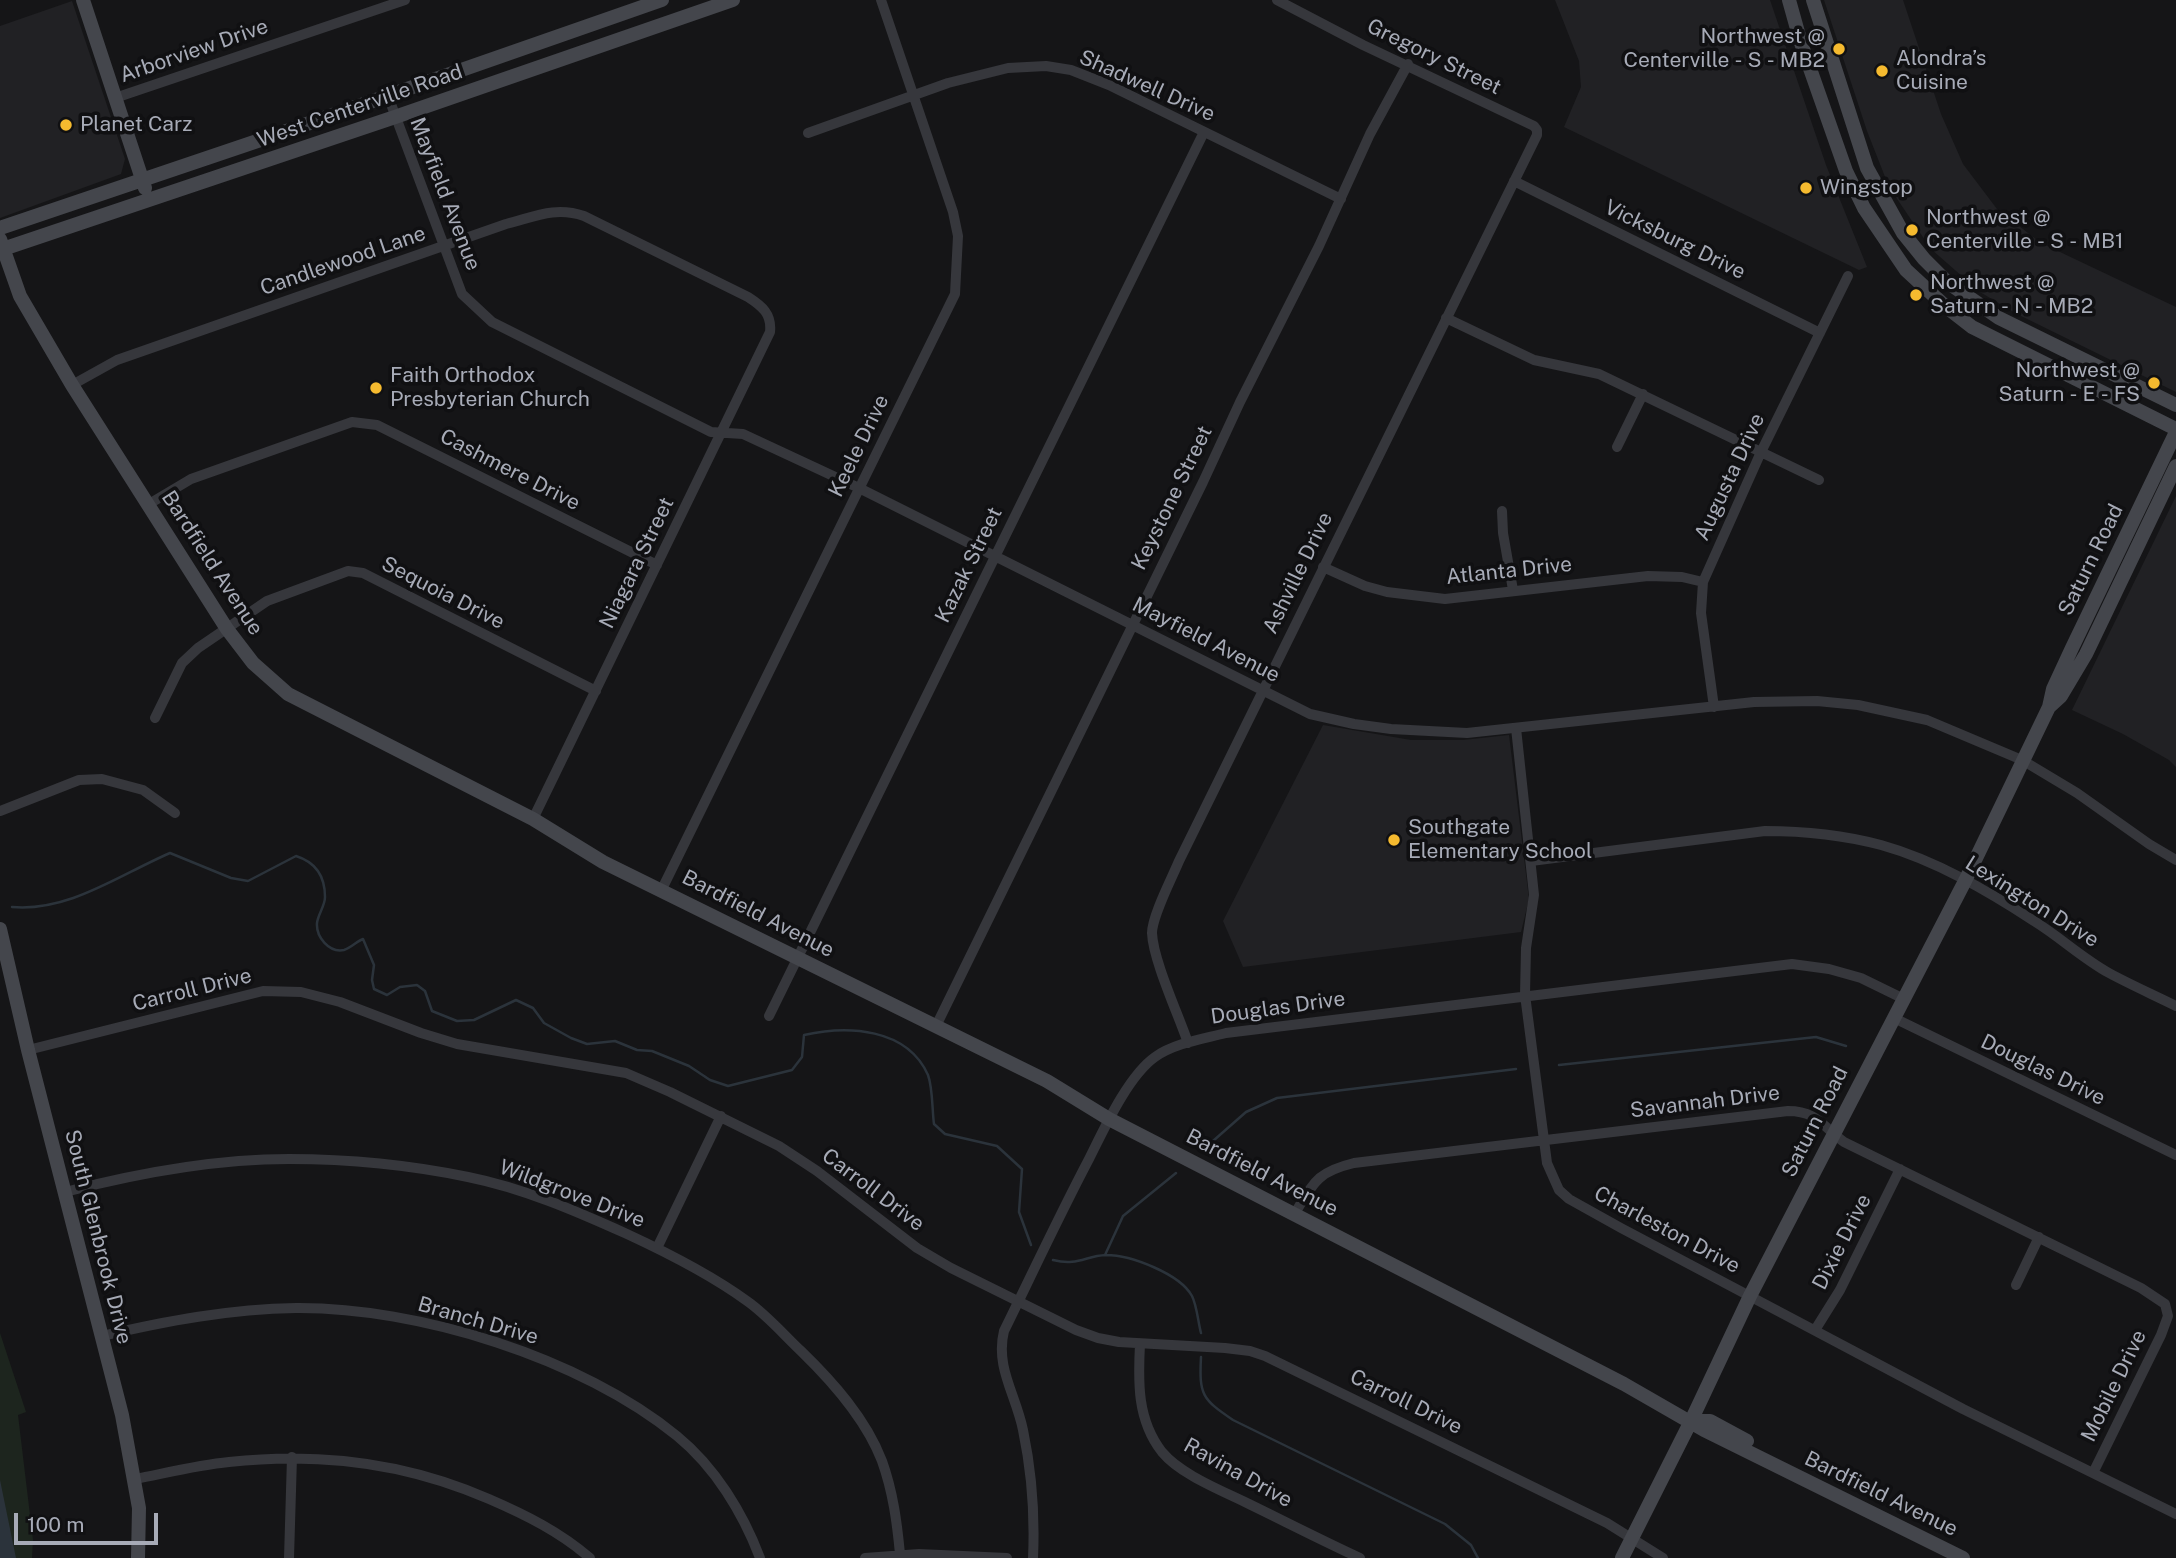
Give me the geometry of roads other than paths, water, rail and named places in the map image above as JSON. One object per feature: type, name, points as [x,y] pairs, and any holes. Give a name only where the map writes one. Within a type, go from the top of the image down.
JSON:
[{"type":"street","points":[[83,0],[149,199]]},
{"type":"street","name":"Arborview Drive","points":[[115,98],[405,0]]},
{"type":"street","name":"West Centerville Road","points":[[0,228],[143,181],[662,0]]},
{"type":"street","name":"West Centerville Road","points":[[1,246],[395,117],[733,0]]},
{"type":"street","name":"Keele Drive","points":[[662,889],[955,294],[958,236],[953,212],[881,0]]},
{"type":"street","name":"Gregory Street","points":[[1277,0],[1363,45],[1534,126],[1537,130]]},
{"type":"street","points":[[1788,0],[1846,171],[1864,208],[1906,270],[1961,319],[1989,337],[2176,431]]},
{"type":"street","points":[[1813,0],[1867,168],[1897,224],[1924,259],[1947,282],[1999,318],[2176,405]]},
{"type":"street","points":[[1801,43],[1824,30]]},
{"type":"street","name":"Keystone Street","points":[[936,1026],[1341,199],[1370,134],[1408,65]]},
{"type":"street","name":"Shadwell Drive","points":[[808,133],[948,83],[1008,68],[1046,66],[1071,70],[1109,85],[1341,199]]},
{"type":"street","name":"Mayfield Avenue","points":[[388,96],[462,294],[492,322],[711,432],[743,434],[859,488],[1310,714],[1354,724],[1428,733],[1467,733],[1778,701],[1858,705],[1927,720],[2022,760],[2077,793],[2176,860]]},
{"type":"street","name":"Ashville Drive","points":[[1188,1043],[1159,961],[1152,932],[1160,905],[1262,690],[1537,130]]},
{"type":"street","name":"Kazak Street","points":[[769,1016],[1204,132]]},
{"type":"street","name":"Vicksburg Drive","points":[[1514,181],[1819,333]]},
{"type":"street","name":"Candlewood Lane","points":[[72,384],[130,355],[506,224],[555,211],[584,216],[748,297],[763,307],[771,321]]},
{"type":"street","name":"Bardfield Avenue","points":[[1,246],[20,296],[72,384],[227,629],[253,663],[288,694],[533,819],[603,862],[1047,1081],[1109,1119],[1612,1377],[1704,1430],[1963,1558]]},
{"type":"street","name":"Augusta Drive","points":[[1714,707],[1701,613],[1703,582],[1761,452],[1848,276]]},
{"type":"street","points":[[1446,318],[1534,360],[1598,374],[1819,480]]},
{"type":"street","points":[[1989,337],[1999,318]]},
{"type":"street","name":"Niagara Street","points":[[533,819],[722,434],[770,332],[771,321]]},
{"type":"street","points":[[1617,447],[1643,394]]},
{"type":"street","name":"Cashmere Drive","points":[[149,504],[191,479],[352,422],[377,425],[657,565]]},
{"type":"street","name":"Saturn Road","points":[[1622,1558],[1691,1421],[1749,1296],[1965,881],[2049,707],[2053,690],[2072,648],[2176,431]]},
{"type":"street","name":"Saturn Road","points":[[2049,707],[2061,696],[2086,653],[2176,466]]},
{"type":"street","points":[[1502,510],[1503,533],[1513,590]]},
{"type":"street","name":"Atlanta Drive","points":[[1323,567],[1366,586],[1409,596],[1446,599],[1648,576],[1682,577],[1703,582]]},
{"type":"street","name":"Sequoia Drive","points":[[155,718],[182,663],[198,648],[267,601],[348,571],[363,573],[596,691]]},
{"type":"street","name":"Charleston Drive","points":[[1516,728],[1534,895],[1525,948],[1525,995],[1547,1163],[1559,1190],[1569,1199],[1963,1409],[2176,1514]]},
{"type":"street","points":[[0,811],[79,780],[102,779],[143,790],[175,813]]},
{"type":"street","name":"Lexington Drive","points":[[1531,861],[1765,831],[1804,831],[1883,846],[1928,862],[1965,881],[2038,923],[2108,972],[2176,1006]]},
{"type":"street","name":"South Glenbrook Drive","points":[[0,929],[28,1051],[122,1415],[139,1508],[138,1558]]},
{"type":"street","name":"Douglas Drive","points":[[1033,1558],[1034,1493],[1023,1427],[1000,1359],[1004,1331],[1109,1119],[1126,1090],[1154,1058],[1188,1043],[1226,1033],[1792,964],[1829,969],[1861,978],[1904,999]]},
{"type":"street","name":"Carroll Drive","points":[[28,1051],[263,991],[301,992],[340,1002],[457,1044],[626,1073],[721,1116],[779,1146],[817,1171],[917,1248],[1018,1301],[1098,1338],[1140,1344],[1225,1348],[1251,1351],[1265,1356],[1607,1523],[1663,1558]]},
{"type":"street","name":"Douglas Drive","points":[[1894,1018],[2176,1155]]},
{"type":"street","name":"Savannah Drive","points":[[1295,1213],[1312,1185],[1330,1169],[1354,1163],[1803,1111],[1821,1120],[1844,1142],[2161,1299],[2168,1316]]},
{"type":"street","points":[[657,1248],[721,1116]]},
{"type":"street","name":"Wildgrove Drive","points":[[65,1192],[139,1173],[287,1159],[342,1161],[470,1177],[580,1213],[657,1248],[750,1302],[825,1374],[858,1416],[881,1459],[895,1505],[901,1554]]},
{"type":"street","name":"Dixie Drive","points":[[1815,1330],[1840,1290],[1900,1170]]},
{"type":"street","points":[[2016,1285],[2039,1237]]},
{"type":"street","name":"Branch Drive","points":[[102,1336],[166,1321],[298,1308],[384,1315],[483,1338],[594,1383],[627,1401],[678,1437],[703,1462],[732,1501],[760,1558]]},
{"type":"street","name":"Mobile Drive","points":[[2093,1473],[2168,1316]]},
{"type":"street","name":"Ravina Drive","points":[[1140,1344],[1139,1394],[1146,1422],[1163,1453],[1178,1466],[1214,1486],[1360,1558]]},
{"type":"street","points":[[135,1479],[227,1462],[292,1457],[328,1458],[382,1466],[467,1489],[544,1524],[590,1558]]},
{"type":"street","points":[[289,1558],[292,1457]]},
{"type":"street","points":[[865,1558],[901,1554],[1007,1558]]},
{"type":"waterway","points":[[12,907],[54,904],[74,898],[170,853],[231,878],[248,881],[296,856],[309,862],[321,876],[325,900],[317,928],[324,943],[333,949],[344,950],[363,939],[374,965],[374,989],[387,995],[400,987],[417,985],[425,991],[432,1011],[457,1021],[474,1020],[516,1000],[533,1008],[544,1023],[571,1038],[587,1044],[615,1041],[637,1050],[652,1051],[728,1086],[792,1070],[802,1057],[804,1035],[839,1030],[875,1034],[891,1039],[918,1059],[928,1075],[934,1124],[945,1134],[997,1146],[1022,1169],[1019,1212],[1031,1245]]},
{"type":"waterway","points":[[1559,1065],[1816,1037],[1846,1046]]},
{"type":"waterway","points":[[1205,1148],[1246,1112],[1277,1098],[1516,1069]]},
{"type":"waterway","points":[[1105,1255],[1123,1216],[1176,1173]]},
{"type":"waterway","points":[[1053,1260],[1075,1261],[1106,1255],[1128,1258],[1154,1267],[1177,1280],[1192,1296],[1201,1333]]},
{"type":"waterway","points":[[1201,1357],[1202,1388],[1209,1401],[1223,1413],[1445,1524],[1471,1545],[1478,1558]]},
{"type":"place","name":"Northwest @ Centerville - S - MB2","points":[[1839,49]]},
{"type":"place","name":"Alondra’s Cuisine","points":[[1882,71]]},
{"type":"place","name":"Planet Carz","points":[[66,125]]},
{"type":"place","name":"Wingstop","points":[[1806,188]]},
{"type":"place","name":"Northwest @ Centerville - S - MB1","points":[[1912,230]]},
{"type":"place","name":"Northwest @ Saturn - N - MB2","points":[[1916,295]]},
{"type":"place","name":"Northwest @ Saturn - E - FS","points":[[2154,383]]},
{"type":"place","name":"Faith Orthodox Presbyterian Church","points":[[376,388]]},
{"type":"place","name":"Southgate Elementary School","points":[[1394,840]]}]
